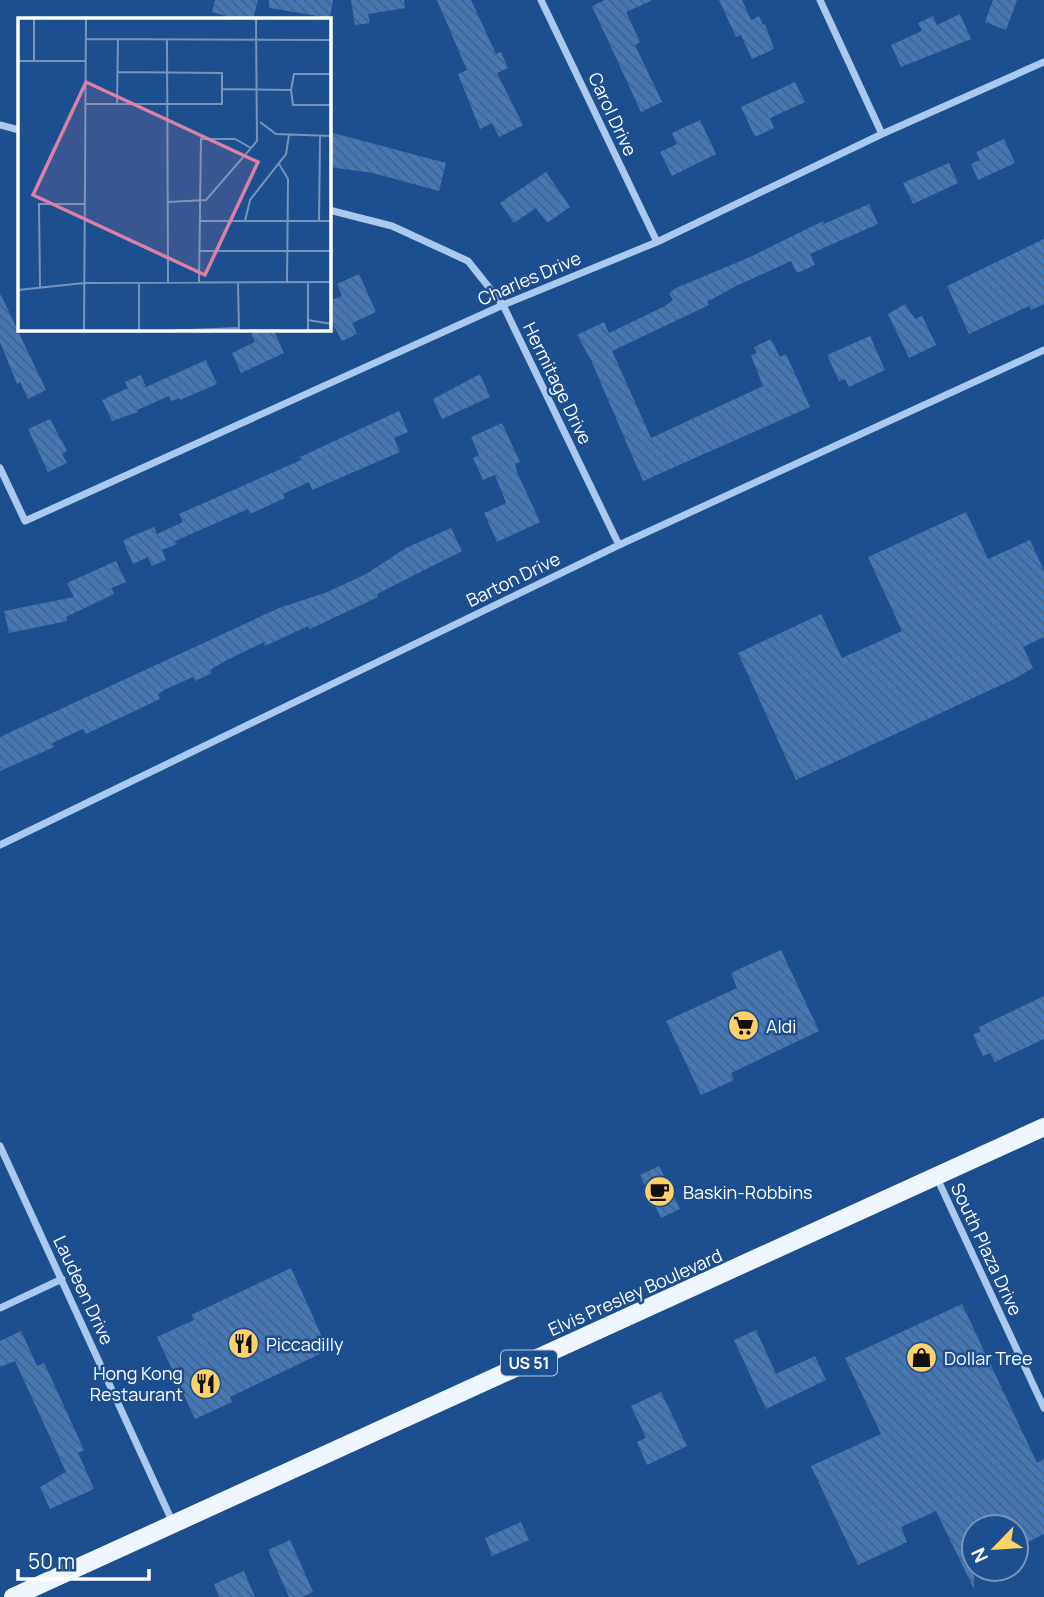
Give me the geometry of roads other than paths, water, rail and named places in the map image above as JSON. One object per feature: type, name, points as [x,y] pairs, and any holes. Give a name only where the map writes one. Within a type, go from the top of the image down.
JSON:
[{"type":"main road","name":"Elvis Presley Boulevard","points":[[13,1597],[1044,1127]]},
{"type":"street","name":"Carol Drive","points":[[541,0],[657,242]]},
{"type":"street","points":[[820,0],[882,134]]},
{"type":"street","name":"Charles Drive","points":[[0,468],[25,520],[503,305],[657,242],[882,134],[1044,62]]},
{"type":"street","points":[[0,125],[18,130]]},
{"type":"street","name":"Hermitage Drive","points":[[331,211],[392,226],[468,261],[503,305],[620,545]]},
{"type":"street","name":"Barton Drive","points":[[0,845],[620,545],[1044,350]]},
{"type":"street","name":"Laudeen Drive","points":[[0,1146],[173,1524]]},
{"type":"street","name":"South Plaza Drive","points":[[937,1178],[1044,1408]]},
{"type":"street","points":[[0,1308],[62,1279]]},
{"type":"place","name":"Aldi","points":[[743,1026]]},
{"type":"place","name":"Baskin-Robbins","points":[[660,1192]]},
{"type":"place","name":"Piccadilly","points":[[243,1344]]},
{"type":"place","name":"Dollar Tree","points":[[921,1358]]},
{"type":"place","name":"Hong Kong Restaurant","points":[[206,1383]]}]
